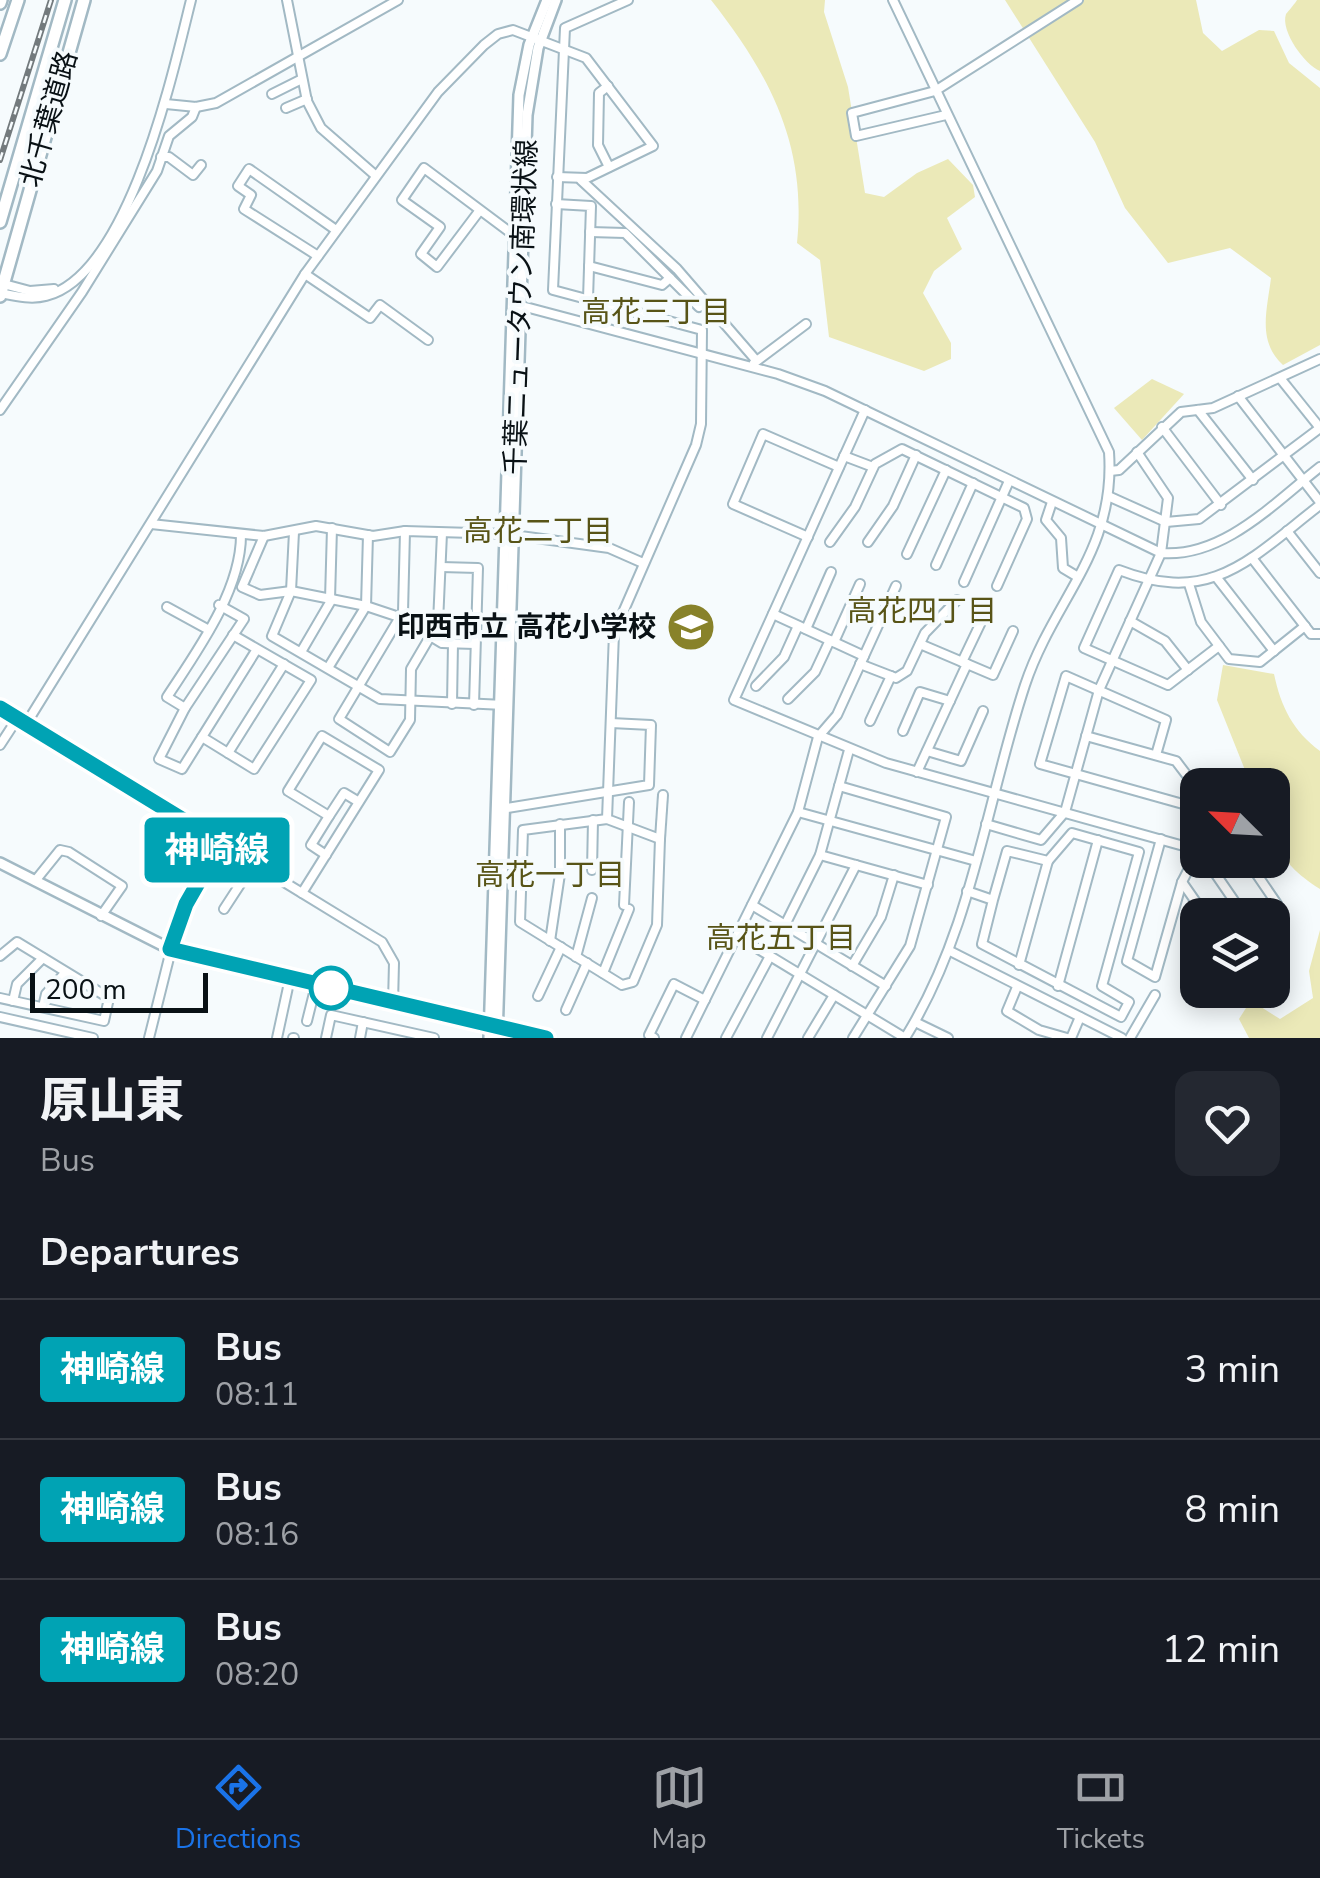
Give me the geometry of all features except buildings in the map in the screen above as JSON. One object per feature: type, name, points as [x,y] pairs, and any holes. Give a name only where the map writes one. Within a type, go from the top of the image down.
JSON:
[{"type":"highway","points":[[0,54],[18,0]]},
{"type":"highway","name":"北千葉道路","points":[[0,222],[65,0]]},
{"type":"highway","name":"北千葉道路","points":[[1,290],[84,0]]},
{"type":"main road","name":"千葉ニュータウン南環状線","points":[[517,304],[520,95],[547,0]]},
{"type":"main road","name":"千葉ニュータウン南環状線","points":[[498,1038],[494,1025],[517,304],[528,95],[536,38],[556,0]]},
{"type":"main road","points":[[0,863],[170,949],[546,1038]]},
{"type":"main road","name":"千葉ニュータウン南環状線","points":[[489,1038],[494,1025]]},
{"type":"street","points":[[1,290],[45,291],[72,282],[90,263],[136,188],[166,104],[191,0]]},
{"type":"street","points":[[288,0],[302,80],[321,128],[375,175]]},
{"type":"street","points":[[166,104],[196,107],[216,103],[398,0]]},
{"type":"street","points":[[608,819],[614,633],[699,434],[702,330],[553,290],[565,28],[628,0]]},
{"type":"street","points":[[892,0],[1108,452],[1110,471],[1104,528],[1030,674],[950,951],[919,1025],[919,1038]]},
{"type":"street","points":[[946,115],[856,136],[852,113],[935,91],[1078,0]]},
{"type":"street","points":[[26,724],[336,230],[444,84],[490,39],[513,30],[586,58],[653,146],[580,178],[557,177]]},
{"type":"street","points":[[272,94],[302,80]]},
{"type":"street","points":[[608,86],[599,93],[598,146],[609,167]]},
{"type":"street","points":[[286,108],[307,99]]},
{"type":"street","points":[[0,410],[82,292],[158,171],[169,136],[192,117],[196,107]]},
{"type":"street","points":[[161,157],[169,157],[193,174],[201,165]]},
{"type":"street","points":[[480,210],[437,267],[421,254],[440,227],[402,200],[424,168],[516,236]]},
{"type":"street","points":[[318,256],[244,209],[251,195],[238,186],[249,169],[336,230]]},
{"type":"street","points":[[580,178],[677,269],[753,363]]},
{"type":"street","points":[[556,204],[590,206],[588,299]]},
{"type":"street","points":[[590,232],[625,233],[699,307],[706,303]]},
{"type":"street","points":[[589,266],[662,285],[670,278]]},
{"type":"street","points":[[306,274],[370,318],[380,305],[428,340]]},
{"type":"street","points":[[517,304],[701,355],[753,363],[826,391],[1104,528],[1161,552],[1192,553],[1215,544],[1320,467]]},
{"type":"street","points":[[753,363],[806,324]]},
{"type":"street","points":[[1110,471],[1119,470],[1181,412],[1238,396],[1320,358]]},
{"type":"street","points":[[1108,496],[1166,522],[1199,519],[1221,504],[1320,428],[1280,378]]},
{"type":"street","points":[[1219,646],[1168,685],[1084,648],[1119,570],[1148,581],[1189,584],[1217,578],[1252,558],[1320,503],[1238,396]]},
{"type":"street","points":[[864,410],[734,700],[849,750],[1180,845]]},
{"type":"street","points":[[1198,410],[1253,480]]},
{"type":"street","points":[[1162,427],[1221,504]]},
{"type":"street","points":[[808,537],[733,504],[764,434],[839,467]]},
{"type":"street","points":[[830,542],[855,507],[873,468],[902,448],[1024,508],[1027,519],[998,586]]},
{"type":"street","points":[[986,824],[1041,840],[1065,812],[1098,690],[1161,552],[1166,492],[1137,452]]},
{"type":"street","points":[[844,456],[873,468]]},
{"type":"street","points":[[868,542],[893,506],[916,456]]},
{"type":"street","points":[[907,554],[946,470]]},
{"type":"street","points":[[964,582],[1009,481]]},
{"type":"street","points":[[936,565],[973,484]]},
{"type":"street","points":[[1052,502],[1046,520],[1061,538],[1064,568],[1078,578]]},
{"type":"street","points":[[150,524],[264,536],[332,528],[368,535],[405,531],[510,535],[609,548],[642,563]]},
{"type":"street","points":[[300,652],[331,599],[332,528]]},
{"type":"street","points":[[405,531],[399,617],[338,718],[390,752],[410,720],[411,669],[438,623],[442,533]]},
{"type":"street","points":[[1287,531],[1320,573]]},
{"type":"street","points":[[294,532],[291,592],[272,636],[386,701],[505,705]]},
{"type":"street","points":[[185,708],[167,697],[209,630],[241,556],[241,535]]},
{"type":"street","points":[[328,668],[366,606],[368,535]]},
{"type":"street","points":[[264,536],[242,587],[260,596],[291,592],[366,606],[399,617],[431,636],[454,644],[475,644]]},
{"type":"street","points":[[1252,558],[1311,634],[1320,634]]},
{"type":"street","points":[[440,568],[478,568],[474,704]]},
{"type":"street","points":[[756,686],[784,657],[830,572]]},
{"type":"street","points":[[1217,578],[1274,651]]},
{"type":"street","points":[[788,699],[816,672],[860,584]]},
{"type":"street","points":[[1189,584],[1194,610],[1229,659],[1260,662],[1306,626]]},
{"type":"street","points":[[686,1038],[798,812],[818,738],[837,714],[896,586]]},
{"type":"street","points":[[773,614],[832,641],[891,676],[908,671],[920,644],[957,600]]},
{"type":"street","points":[[220,605],[244,619],[185,708],[158,759],[182,768],[257,649]]},
{"type":"street","points":[[168,607],[209,630]]},
{"type":"street","points":[[918,772],[984,616]]},
{"type":"street","points":[[1130,620],[1165,641],[1188,670]]},
{"type":"street","points":[[920,644],[993,676],[1013,632]]},
{"type":"street","points":[[202,736],[254,769],[310,680],[233,635]]},
{"type":"street","points":[[452,704],[454,644]]},
{"type":"street","points":[[228,752],[284,664]]},
{"type":"street","points":[[870,721],[891,676]]},
{"type":"street","points":[[1156,755],[1166,720],[1066,676],[1040,764],[1180,803]]},
{"type":"street","points":[[903,732],[920,692],[950,701]]},
{"type":"street","points":[[0,708],[385,945],[394,963],[393,1003]]},
{"type":"street","points":[[927,751],[961,761],[983,711]]},
{"type":"street","points":[[0,744],[17,719]]},
{"type":"street","points":[[501,809],[649,786],[651,726],[610,723]]},
{"type":"street","points":[[302,892],[379,770],[322,736],[288,791],[328,816]]},
{"type":"street","points":[[1086,736],[1176,761],[1181,768]]},
{"type":"street","points":[[786,925],[820,855],[849,750]]},
{"type":"street","points":[[839,786],[946,817],[910,946],[853,1038]]},
{"type":"street","points":[[326,854],[310,845],[328,816],[344,792],[359,802]]},
{"type":"street","points":[[660,839],[608,819],[523,830],[520,922],[622,985],[633,982],[658,925],[663,795]]},
{"type":"street","points":[[603,973],[626,907],[629,802]]},
{"type":"street","points":[[798,812],[976,861]]},
{"type":"street","points":[[592,870],[593,820]]},
{"type":"street","points":[[550,940],[560,874],[560,824]]},
{"type":"street","points":[[1019,965],[1048,860],[1072,833],[1138,852],[1102,986],[1129,1002],[1121,1017],[1058,986],[1019,965],[982,944],[1008,852],[1048,860]]},
{"type":"street","points":[[1162,839],[1127,961],[1155,977],[1184,878]]},
{"type":"street","points":[[1058,986],[1098,840]]},
{"type":"street","points":[[148,1038],[170,949],[186,904],[221,843]]},
{"type":"street","points":[[35,881],[60,850],[69,852],[122,886],[101,916]]},
{"type":"street","points":[[820,855],[928,884]]},
{"type":"street","points":[[224,909],[254,864]]},
{"type":"street","points":[[767,1038],[856,865]]},
{"type":"street","points":[[852,966],[883,913],[894,875]]},
{"type":"street","points":[[1182,882],[1193,898]]},
{"type":"street","points":[[967,892],[994,900]]},
{"type":"street","points":[[576,957],[592,898]]},
{"type":"street","points":[[752,905],[886,986]]},
{"type":"street","points":[[737,936],[905,1038],[919,1025]]},
{"type":"street","points":[[0,956],[18,942],[109,998],[104,1021],[0,998]]},
{"type":"street","points":[[538,996],[560,947]]},
{"type":"street","points":[[950,951],[1122,1038]]},
{"type":"street","points":[[726,1038],[770,956]]},
{"type":"street","points":[[14,1001],[17,984],[43,958]]},
{"type":"street","points":[[566,1010],[586,963]]},
{"type":"street","points":[[43,1008],[46,994],[65,972]]},
{"type":"street","points":[[277,1038],[290,978]]},
{"type":"street","points":[[654,1038],[649,1035],[674,984],[705,1000]]},
{"type":"street","points":[[307,1021],[316,985]]},
{"type":"street","points":[[1018,987],[1006,1011],[1039,1030],[1069,1038],[1084,999]]},
{"type":"street","points":[[808,1038],[834,995]]},
{"type":"street","points":[[1130,1038],[1155,995]]},
{"type":"street","points":[[326,1038],[331,1016],[363,1022],[392,1034],[434,1038]]},
{"type":"street","points":[[0,1017],[93,1038]]},
{"type":"street","points":[[360,1038],[363,1022]]},
{"type":"street","points":[[919,1025],[948,1038]]},
{"type":"shaded area","points":[[711,0],[825,0],[824,12],[848,87],[865,193],[884,197],[917,173],[948,159],[973,185],[975,197],[947,218],[962,249],[934,271],[923,293],[951,343],[951,359],[924,371],[829,337],[820,260],[797,243],[796,174],[780,113],[751,56]]},
{"type":"shaded area","points":[[1005,0],[1196,0],[1203,33],[1222,51],[1259,30],[1274,31],[1289,63],[1320,88],[1320,345],[1283,365],[1267,336],[1271,278],[1230,248],[1168,263],[1125,208],[1095,142]]},
{"type":"shaded area","points":[[1297,0],[1320,0],[1320,71],[1301,55],[1287,29],[1286,14]]},
{"type":"shaded area","points":[[1152,379],[1184,394],[1142,440],[1114,408]]},
{"type":"shaded area","points":[[1223,665],[1274,674],[1290,717],[1320,751],[1320,889],[1290,864],[1290,768],[1244,768],[1217,700]]},
{"type":"shaded area","points":[[1320,930],[1320,1038],[1249,1038],[1239,1019],[1246,1008],[1263,1008],[1280,1019],[1313,998],[1309,971]]},
{"type":"railway","points":[[0,160],[51,0]]},
{"type":"bus line","name":"神崎線","points":[[0,708],[221,843],[179,918],[170,949],[546,1038]]},
{"type":"place","name":"印西市立 高花小学校","points":[[691,627]]},
{"type":"district","name":"高花三丁目","points":[[656,312]]},
{"type":"district","name":"高花二丁目","points":[[538,531]]},
{"type":"district","name":"高花四丁目","points":[[922,611]]},
{"type":"district","name":"高花一丁目","points":[[550,875]]},
{"type":"district","name":"高花五丁目","points":[[781,938]]}]
